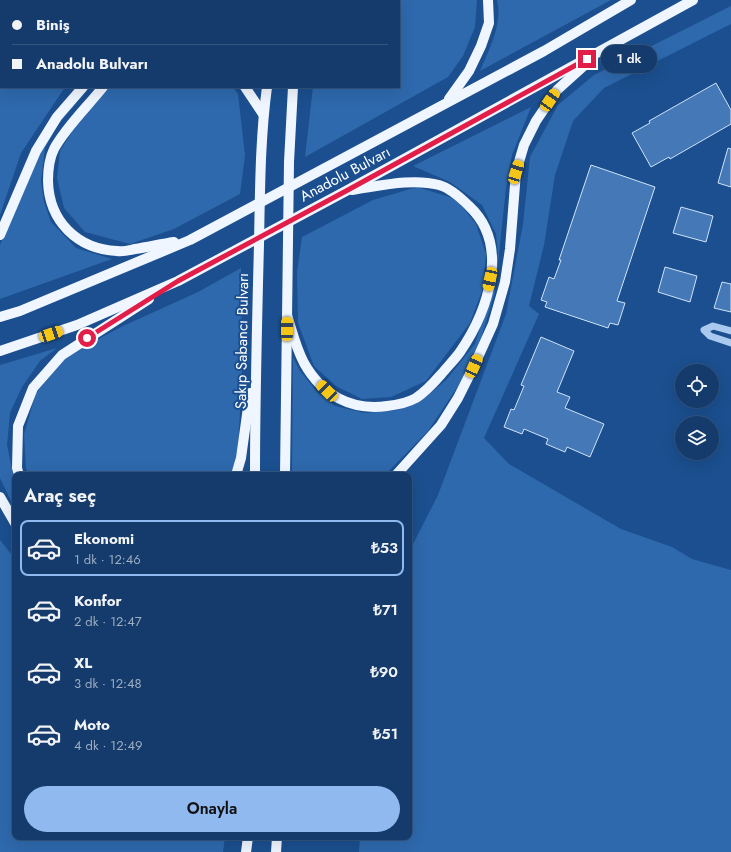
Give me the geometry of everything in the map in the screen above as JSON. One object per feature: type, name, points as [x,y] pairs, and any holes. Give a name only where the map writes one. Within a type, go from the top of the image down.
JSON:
[{"type":"main road","points":[[448,101],[469,71],[481,46],[489,23],[488,0]]},
{"type":"main road","name":"Anadolu Bulvarı","points":[[0,317],[20,311],[190,240],[544,51],[631,0]]},
{"type":"main road","name":"Anadolu Bulvarı","points":[[0,351],[77,325],[178,281],[346,191],[693,0]]},
{"type":"main road","points":[[399,472],[441,425],[458,398],[493,324],[505,282],[510,249],[516,172],[524,145],[536,121],[557,90],[601,51]]},
{"type":"main road","points":[[0,235],[36,151],[57,117],[82,88]]},
{"type":"main road","points":[[103,88],[61,137],[49,162],[48,192],[53,208],[60,221],[79,241],[97,248],[118,251],[190,240]]},
{"type":"main road","points":[[246,88],[263,114]]},
{"type":"main road","name":"Sakıp Sabancı Bulvarı","points":[[255,472],[256,353],[261,158],[263,114],[267,88]]},
{"type":"main road","points":[[286,472],[289,162],[293,88]]},
{"type":"main road","points":[[287,315],[296,344],[305,364],[318,382],[327,391],[350,404],[364,408],[378,408],[403,403],[415,398],[427,389],[459,353],[471,335],[481,314],[493,267],[490,236],[477,213],[461,198],[440,185],[414,182],[346,191]]},
{"type":"main road","points":[[18,472],[18,426],[34,388],[62,355],[178,281]]},
{"type":"main road","points":[[237,472],[241,458],[256,353]]},
{"type":"main road","points":[[0,497],[12,518]]},
{"type":"main road","points":[[246,852],[248,840]]},
{"type":"main road","points":[[276,852],[277,840]]},
{"type":"street","points":[[731,331],[713,326],[704,330],[710,336],[731,343]]},
{"type":"shaded area","points":[[400,0],[477,0],[475,27],[463,56],[448,77],[305,157],[313,88],[400,88]]},
{"type":"shaded area","points":[[497,0],[611,0],[480,71],[497,27]]},
{"type":"shaded area","points":[[731,6],[731,24],[604,88],[573,121],[555,175],[544,245],[529,306],[539,314],[484,438],[509,464],[621,529],[672,547],[692,559],[731,570],[731,852],[359,852],[360,840],[412,840],[412,546],[438,495],[506,314],[523,224],[530,157],[558,105],[594,75]]},
{"type":"shaded area","points":[[0,88],[64,88],[21,153],[0,215]]},
{"type":"shaded area","points":[[85,88],[89,88],[57,126],[45,148],[41,181],[44,202],[51,222],[76,248],[112,259],[0,299],[0,245],[44,141]]},
{"type":"shaded area","points":[[106,88],[234,88],[238,94],[245,155],[240,194],[174,229],[130,244],[85,232],[64,208],[57,178],[60,151],[80,119]]},
{"type":"shaded area","points":[[531,107],[512,155],[506,188],[495,292],[479,345],[458,386],[428,431],[388,472],[292,472],[293,357],[300,371],[317,392],[335,406],[365,413],[397,410],[425,398],[446,380],[475,344],[490,295],[498,252],[496,234],[482,205],[450,182],[413,166]]},
{"type":"shaded area","points":[[417,187],[456,199],[476,224],[486,254],[483,288],[470,323],[426,381],[391,397],[362,399],[336,386],[314,366],[298,323],[297,272],[302,237],[373,200]]},
{"type":"shaded area","points":[[241,268],[242,374],[238,449],[232,472],[28,472],[26,468],[24,434],[36,393],[68,355],[123,326],[198,292]]},
{"type":"shaded area","points":[[57,348],[40,361],[22,387],[10,413],[7,445],[13,472],[12,503],[0,478],[0,365]]},
{"type":"shaded area","points":[[0,540],[12,555],[12,840],[225,840],[223,852],[0,852]]},
{"type":"building","points":[[716,83],[731,110],[731,124],[670,159],[669,157],[651,167],[632,133],[650,123],[649,121]]},
{"type":"building","points":[[728,148],[731,149],[731,187],[718,183]]},
{"type":"building","points":[[591,165],[655,187],[617,301],[625,303],[618,325],[610,323],[608,328],[545,307],[547,302],[541,300],[549,277],[554,279]]},
{"type":"building","points":[[681,207],[713,216],[706,242],[673,233]]},
{"type":"building","points":[[665,267],[697,276],[690,302],[658,292]]},
{"type":"building","points":[[722,282],[731,284],[731,312],[714,308]]},
{"type":"building","points":[[541,337],[574,351],[557,392],[570,397],[565,408],[604,424],[590,457],[567,447],[565,452],[546,444],[548,439],[524,429],[522,434],[504,427],[511,409],[514,410],[524,386],[521,385]]},
{"type":"route","points":[[87,338],[178,281],[587,59]]}]
